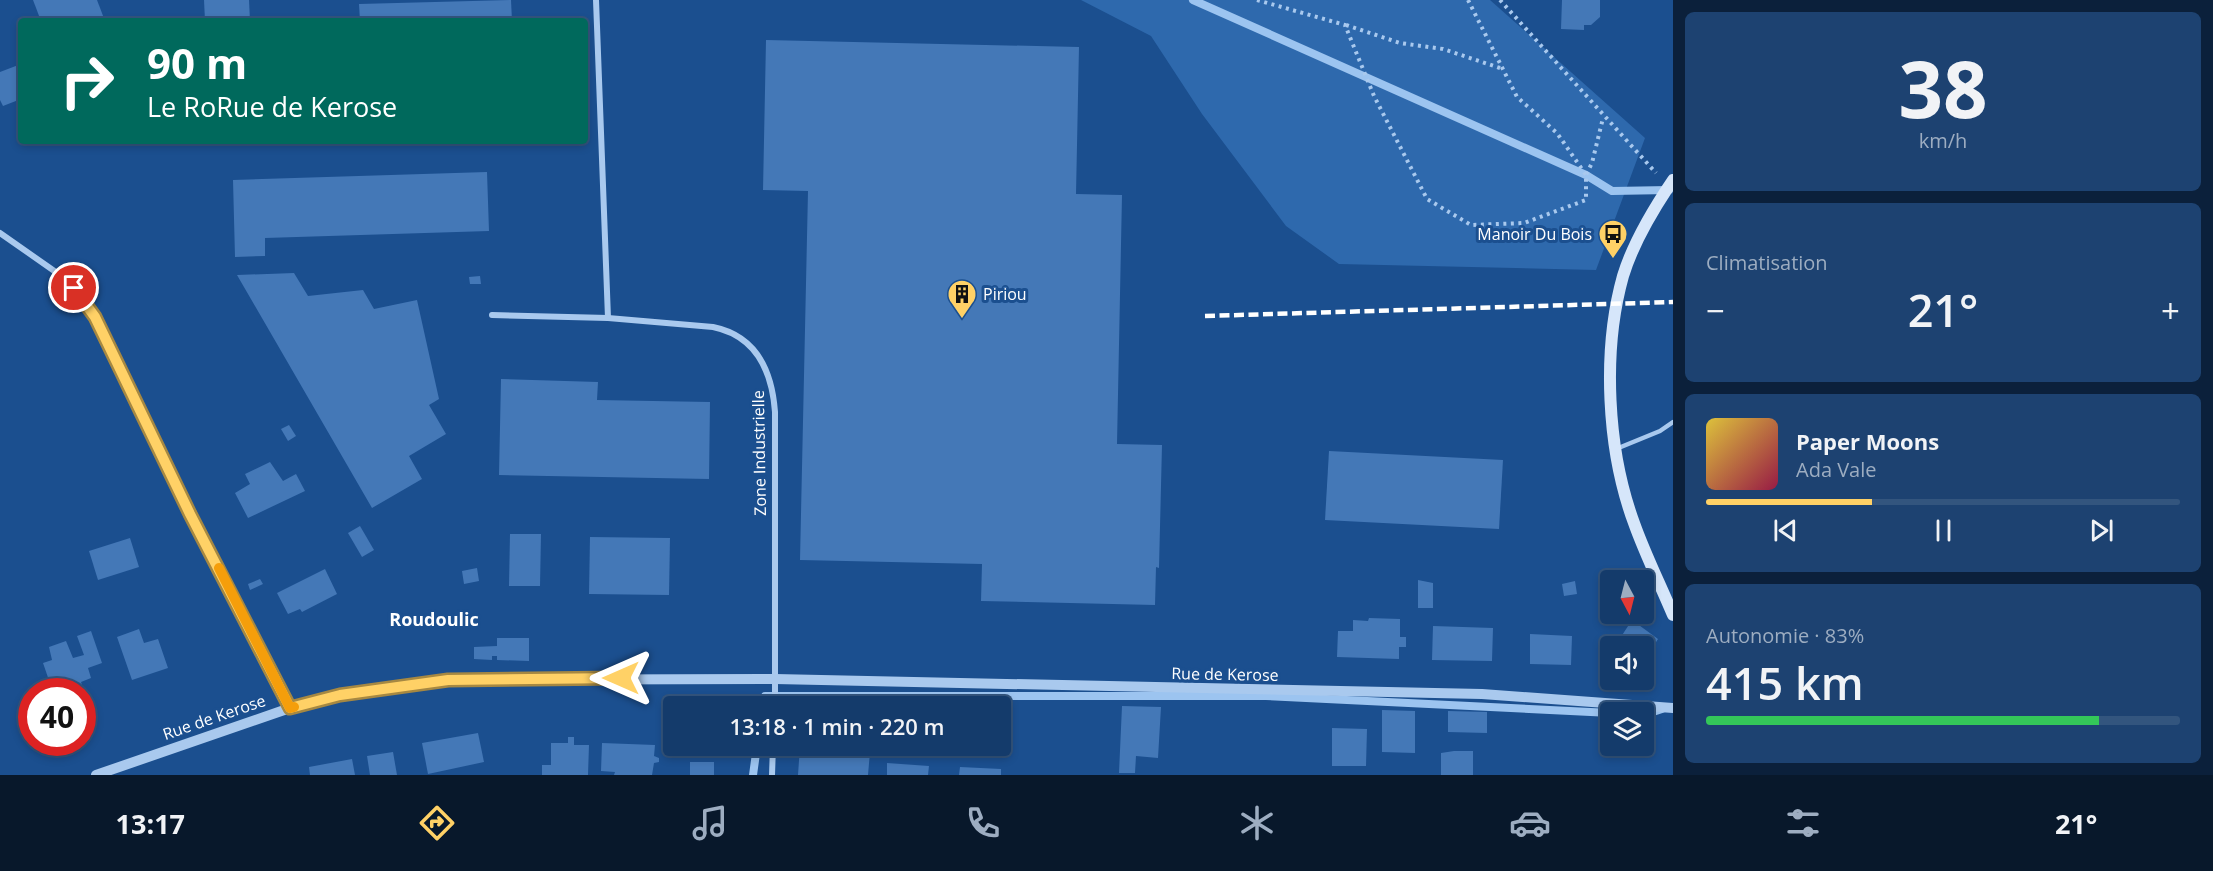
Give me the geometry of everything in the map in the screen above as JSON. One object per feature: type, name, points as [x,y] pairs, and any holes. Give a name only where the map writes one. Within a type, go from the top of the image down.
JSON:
[{"type":"main road","points":[[1671,183],[1640,237],[1623,275],[1609,366],[1616,449],[1633,521],[1673,615]]},
{"type":"street","points":[[597,0],[608,318]]},
{"type":"street","points":[[0,233],[74,288],[95,317],[190,514],[290,708]]},
{"type":"street","name":"Zone Industrielle","points":[[492,315],[608,318],[729,330],[742,337],[767,370],[774,390],[775,679]]},
{"type":"street","points":[[775,679],[775,696]]},
{"type":"street","name":"Rue de Kerose","points":[[96,775],[290,708],[340,695],[448,680],[775,679],[1482,694],[1673,708]]},
{"type":"street","points":[[772,775],[773,756]]},
{"type":"lane","points":[[1616,449],[1660,431],[1673,422]]},
{"type":"path","points":[[1257,0],[1400,43],[1443,49],[1501,68]]},
{"type":"path","points":[[1468,0],[1517,97],[1557,133],[1586,175]]},
{"type":"path","points":[[1500,0],[1604,118],[1671,183]]},
{"type":"path","points":[[1345,25],[1374,96],[1427,198],[1471,225],[1524,223],[1586,200],[1586,175],[1592,163],[1604,118]]},
{"type":"shaded area","points":[[1081,0],[1490,0],[1645,138],[1596,270],[1339,264],[1286,226],[1202,114],[1151,36]]},
{"type":"building","points":[[33,0],[97,0],[104,18],[40,18]]},
{"type":"building","points":[[204,0],[249,0],[250,18],[205,18]]},
{"type":"building","points":[[511,0],[512,18],[360,18],[359,4]]},
{"type":"building","points":[[1562,0],[1600,0],[1600,17],[1591,25],[1584,25],[1584,30],[1561,29]]},
{"type":"building","name":"Piriou","points":[[766,40],[1079,47],[1076,194],[1122,195],[1117,444],[1162,445],[1159,568],[1156,567],[1155,605],[981,601],[982,564],[800,560],[808,191],[763,190]]},
{"type":"building","points":[[18,65],[18,100],[3,106],[0,100],[0,72]]},
{"type":"building","points":[[487,172],[489,231],[265,238],[265,256],[235,257],[233,180]]},
{"type":"building","points":[[294,273],[308,296],[363,290],[374,309],[417,300],[439,399],[429,405],[446,434],[409,456],[422,479],[372,508],[237,275]]},
{"type":"building","points":[[480,276],[481,284],[470,284],[469,277]]},
{"type":"building","points":[[501,379],[598,382],[597,400],[710,402],[709,479],[499,475]]},
{"type":"building","points":[[289,425],[296,436],[288,441],[281,429]]},
{"type":"building","points":[[1329,451],[1503,460],[1499,529],[1325,520]]},
{"type":"building","points":[[270,462],[283,481],[296,474],[305,491],[248,518],[235,493],[250,484],[245,474]]},
{"type":"building","points":[[360,526],[374,550],[362,557],[348,533]]},
{"type":"building","points":[[510,534],[541,534],[540,586],[509,586]]},
{"type":"building","points":[[590,537],[670,538],[669,595],[589,594]]},
{"type":"building","points":[[130,538],[139,567],[98,580],[89,551]]},
{"type":"building","points":[[477,568],[479,581],[464,584],[462,571]]},
{"type":"building","points":[[325,569],[337,594],[302,612],[300,609],[288,614],[277,593]]},
{"type":"building","points":[[260,579],[263,584],[250,590],[248,584]]},
{"type":"building","points":[[1418,580],[1433,583],[1433,608],[1418,608]]},
{"type":"building","points":[[1575,581],[1577,594],[1564,596],[1562,584]]},
{"type":"building","points":[[1369,618],[1400,619],[1400,637],[1406,637],[1406,647],[1399,647],[1399,659],[1337,657],[1338,631],[1353,631],[1353,620],[1368,621]]},
{"type":"building","points":[[1629,624],[1637,624],[1654,636],[1622,636]]},
{"type":"building","points":[[1433,626],[1493,628],[1492,661],[1432,660]]},
{"type":"building","points":[[139,629],[144,643],[158,639],[168,668],[132,680],[117,637]]},
{"type":"building","points":[[91,631],[102,663],[88,668],[91,678],[48,678],[43,663],[52,660],[49,647],[66,641],[73,658],[84,655],[77,636]]},
{"type":"building","points":[[1530,634],[1572,636],[1571,665],[1530,664]]},
{"type":"building","points":[[497,638],[529,638],[529,661],[497,660],[497,656],[492,656],[492,660],[474,659],[474,647],[497,646]]},
{"type":"building","points":[[1122,706],[1161,707],[1158,758],[1136,756],[1135,773],[1119,773]]},
{"type":"building","points":[[1382,710],[1415,711],[1415,753],[1382,752]]},
{"type":"building","points":[[1448,711],[1487,712],[1487,733],[1448,732]]},
{"type":"building","points":[[1332,728],[1367,729],[1366,766],[1332,766]]},
{"type":"building","points":[[478,733],[484,762],[428,774],[422,743]]},
{"type":"building","points":[[568,737],[574,737],[574,745],[589,745],[588,775],[542,775],[542,765],[551,765],[551,743],[568,743]]},
{"type":"building","points":[[602,743],[655,745],[654,756],[659,758],[659,762],[654,763],[652,775],[614,775],[615,772],[601,771]]},
{"type":"building","points":[[1473,751],[1473,775],[1441,775],[1441,753]]},
{"type":"building","points":[[393,752],[397,775],[370,775],[367,756]]},
{"type":"building","points":[[799,756],[870,756],[868,775],[798,775]]},
{"type":"building","points":[[352,759],[355,775],[310,775],[309,767]]},
{"type":"building","points":[[690,762],[714,762],[714,775],[690,775]]},
{"type":"building","points":[[887,763],[929,766],[928,775],[887,775]]},
{"type":"building","points":[[960,767],[1001,769],[1001,775],[959,775]]},
{"type":"waterway","points":[[1193,0],[1586,175],[1612,191],[1669,190]]},
{"type":"waterway","points":[[1011,696],[1266,696],[1600,712]]},
{"type":"waterway","points":[[1654,712],[1662,709]]},
{"type":"waterway","points":[[753,775],[756,756]]},
{"type":"railway","points":[[1205,316],[1673,302]]},
{"type":"slow traffic","points":[[219,568],[290,708],[294,707]]},
{"type":"place","name":"Manoir Du Bois","points":[[1613,260]]},
{"type":"place","name":"Piriou","points":[[962,320]]},
{"type":"district","name":"Roudoulic","points":[[434,620]]},
{"type":"route","points":[[74,288],[86,301],[95,317],[190,514],[290,708],[340,695],[411,683],[505,678],[621,678]]}]
